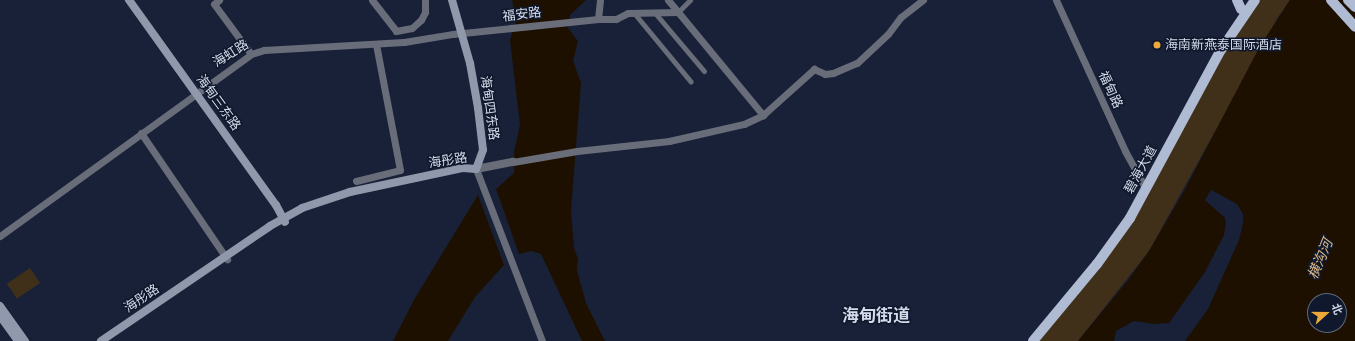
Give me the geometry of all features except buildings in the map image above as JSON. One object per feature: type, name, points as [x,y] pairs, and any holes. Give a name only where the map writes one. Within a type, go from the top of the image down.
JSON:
[{"type":"main road","name":"海甸三东路","points":[[129,0],[197,91]]},
{"type":"main road","points":[[133,0],[286,219]]},
{"type":"main road","name":"海甸四东路","points":[[447,0],[458,34]]},
{"type":"main road","name":"海甸四东路","points":[[452,0],[474,112],[478,150],[476,169]]},
{"type":"main road","name":"碧海大道","points":[[1028,341],[1106,246],[1145,187],[1239,5],[1249,0]]},
{"type":"main road","name":"碧海大道","points":[[1033,341],[1110,247],[1221,50],[1255,0]]},
{"type":"main road","points":[[1331,0],[1355,27]]},
{"type":"main road","points":[[1348,0],[1355,7]]},
{"type":"main road","name":"海彤路","points":[[101,341],[302,208],[345,193],[463,168],[476,169]]},
{"type":"main road","name":"海彤路","points":[[106,341],[226,258]]},
{"type":"main road","points":[[0,306],[25,341]]},
{"type":"main road","points":[[0,316],[18,341]]},
{"type":"street","points":[[219,0],[214,4],[251,54]]},
{"type":"street","points":[[372,0],[404,42]]},
{"type":"street","points":[[396,31],[412,28],[421,20],[425,12],[425,0]]},
{"type":"street","points":[[598,19],[600,0]]},
{"type":"street","points":[[668,0],[763,115]]},
{"type":"street","points":[[678,12],[690,0]]},
{"type":"street","points":[[542,341],[476,169],[577,152],[668,141],[744,124],[763,115],[814,69],[825,74],[833,73],[857,63],[888,34],[901,17],[923,0]]},
{"type":"street","name":"福甸路","points":[[1056,0],[1125,151],[1145,187]]},
{"type":"street","points":[[656,12],[704,71]]},
{"type":"street","name":"福安路","points":[[458,34],[572,21],[616,19],[634,13],[678,12]]},
{"type":"street","points":[[634,13],[691,82]]},
{"type":"street","name":"海虹路","points":[[0,236],[197,91],[251,54],[264,50],[404,42],[458,34]]},
{"type":"street","points":[[356,181],[400,170],[376,44]]},
{"type":"street","points":[[141,133],[226,258]]},
{"type":"shaded area","points":[[1255,0],[1290,0],[1278,17],[1149,251],[1078,341],[1033,341],[1130,218]]},
{"type":"shaded area","points":[[30,268],[40,283],[17,299],[7,284]]},
{"type":"water","points":[[512,0],[586,0],[570,15],[568,28],[578,41],[573,61],[581,83],[571,210],[574,248],[578,259],[577,271],[586,303],[605,341],[582,341],[541,254],[531,251],[519,254],[496,189],[514,173],[514,152],[520,125],[510,40],[516,21]]},
{"type":"water","name":"横沟河","points":[[1290,0],[1355,0],[1355,341],[1185,341],[1208,309],[1239,240],[1243,223],[1243,214],[1237,204],[1211,190],[1205,200],[1225,218],[1226,224],[1224,235],[1205,272],[1169,323],[1154,324],[1134,321],[1116,331],[1114,341],[1078,341],[1128,280],[1149,251],[1184,191],[1260,46]]},
{"type":"water","points":[[478,195],[504,265],[475,297],[448,341],[393,341],[415,298]]},
{"type":"place","name":"海南新燕泰国际酒店","points":[[1157,45]]},
{"type":"district","name":"海甸街道","points":[[876,316]]}]
